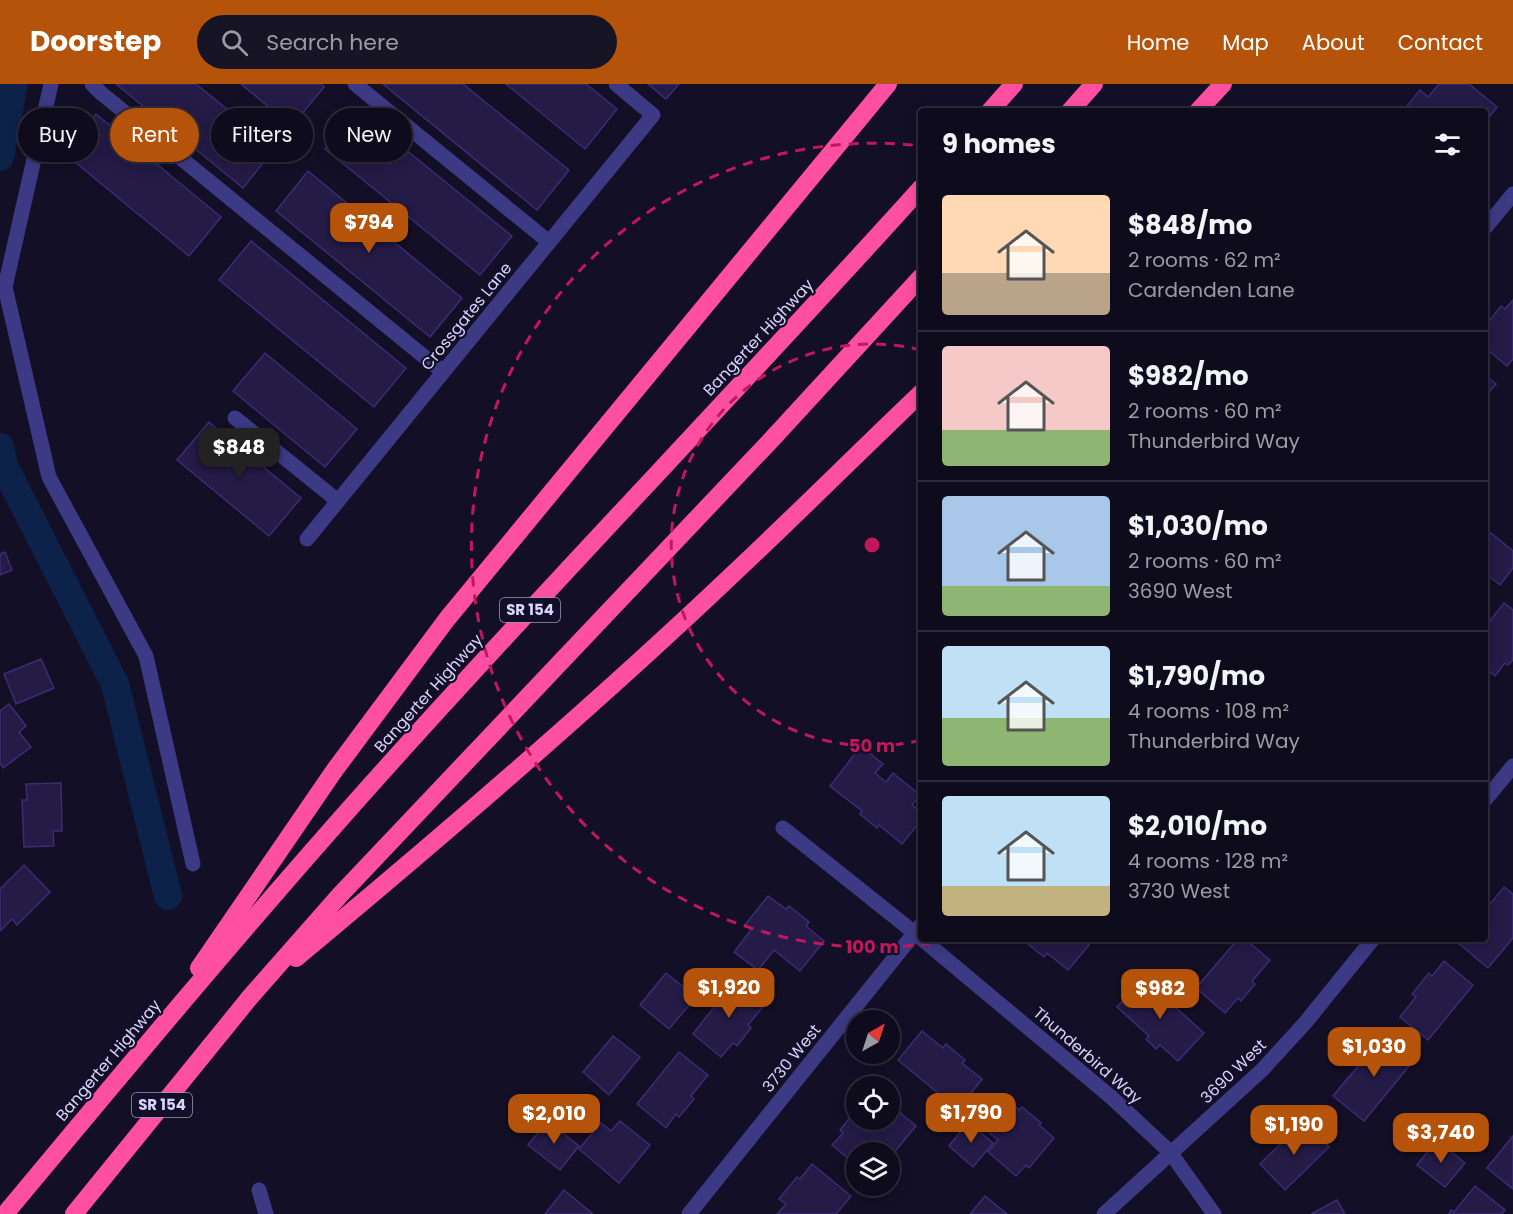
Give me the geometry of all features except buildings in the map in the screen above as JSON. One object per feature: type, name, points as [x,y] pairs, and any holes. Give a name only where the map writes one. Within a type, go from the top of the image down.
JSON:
[{"type":"highway","points":[[149,1041],[334,771],[447,619],[888,84]]},
{"type":"highway","points":[[993,108],[1014,84]]},
{"type":"highway","points":[[1073,108],[1094,84]]},
{"type":"highway","points":[[1201,108],[1223,84]]},
{"type":"highway","name":"Bangerter Highway","points":[[5,1214],[149,1041],[406,746],[918,191]]},
{"type":"highway","name":"SR 154","points":[[74,1214],[251,996],[340,895],[750,463],[918,280]]},
{"type":"highway","points":[[251,996],[442,835],[602,694],[731,576],[918,396]]},
{"type":"street","points":[[51,84],[5,287],[48,477],[146,656],[193,864]]},
{"type":"street","points":[[92,84],[443,372]]},
{"type":"street","points":[[355,84],[549,242]]},
{"type":"street","name":"Crossgates Lane","points":[[307,539],[653,115],[615,84]]},
{"type":"street","points":[[1488,224],[1513,194]]},
{"type":"street","points":[[236,418],[338,501]]},
{"type":"street","points":[[1488,796],[1513,766]]},
{"type":"street","name":"Thunderbird Way","points":[[783,828],[918,932]]},
{"type":"street","name":"3730 West","points":[[689,1214],[918,936]]},
{"type":"street","name":"Thunderbird Way","points":[[929,942],[1111,1097],[1170,1152],[1214,1214]]},
{"type":"street","name":"3690 West","points":[[1104,1214],[1262,1070],[1305,1023],[1371,942]]},
{"type":"street","points":[[259,1190],[266,1214]]},
{"type":"waterway","points":[[0,157],[14,84]]},
{"type":"waterway","points":[[0,447],[4,466],[115,684],[168,896]]}]
